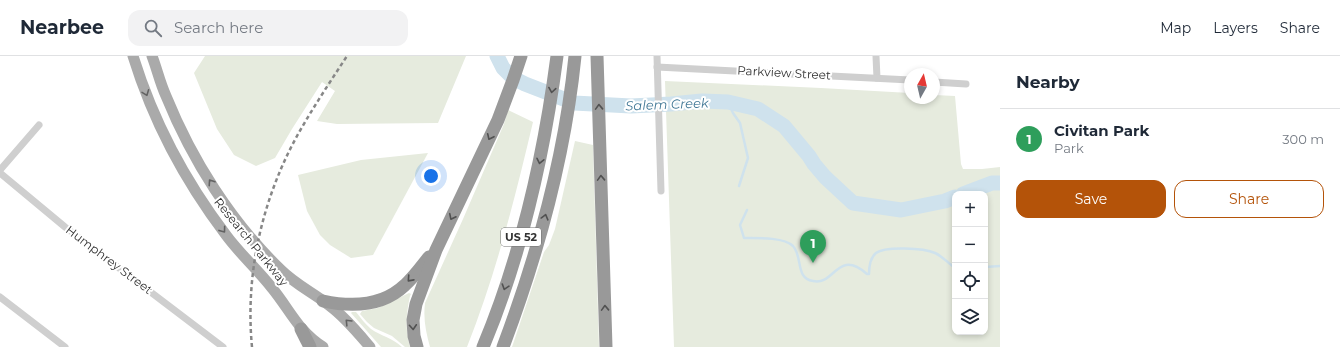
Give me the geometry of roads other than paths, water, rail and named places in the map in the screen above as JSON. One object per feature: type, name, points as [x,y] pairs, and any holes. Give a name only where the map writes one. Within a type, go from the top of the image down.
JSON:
[{"type":"highway","points":[[417,347],[413,328],[414,311],[436,250],[489,139],[505,101],[521,56]]},
{"type":"highway","name":"US 52","points":[[483,347],[504,291],[522,232],[537,174],[547,123],[557,56]]},
{"type":"highway","points":[[597,56],[606,347]]},
{"type":"highway","name":"US 52","points":[[503,347],[524,289],[555,178],[575,59]]},
{"type":"highway","points":[[323,301],[350,305],[371,303],[380,300],[397,292],[404,286],[436,250]]},
{"type":"highway","points":[[300,329],[310,347]]},
{"type":"main road","name":"Research Parkway","points":[[133,56],[149,102],[162,131],[192,185],[227,236],[271,286],[300,329],[323,347]]},
{"type":"main road","name":"Research Parkway","points":[[152,56],[166,96],[178,123],[207,176],[224,202],[254,242],[280,270],[345,319],[370,347]]},
{"type":"street","points":[[657,56],[661,191]]},
{"type":"street","points":[[876,56],[877,78]]},
{"type":"street","name":"Parkview Street","points":[[657,68],[904,80]]},
{"type":"street","points":[[940,82],[966,84]]},
{"type":"street","points":[[0,172],[39,125]]},
{"type":"street","name":"Humphrey Street","points":[[0,172],[64,227],[222,346]]},
{"type":"street","points":[[0,297],[65,347]]},
{"type":"waterway","name":"Salem Creek","points":[[497,56],[503,68],[513,78],[574,103],[631,106],[702,101],[728,102],[758,109],[784,126],[825,177],[853,203],[901,210],[952,198]]},
{"type":"waterway","points":[[728,102],[740,123],[748,158],[739,186]]},
{"type":"waterway","name":"Salem Creek","points":[[971,191],[992,183],[1000,183]]},
{"type":"waterway","points":[[747,210],[740,225],[744,238],[770,239],[789,243],[796,251],[801,272],[807,279],[813,281],[820,281],[843,266],[849,265],[857,267],[869,274],[872,257],[876,253],[887,249],[905,248],[930,251],[940,256],[952,266]]},
{"type":"waterway","points":[[988,267],[1000,266]]},
{"type":"railway","points":[[252,347],[250,320],[254,265],[259,238],[274,186],[297,136],[347,56]]},
{"type":"place","name":"Civitan Park","points":[[813,263]]}]
